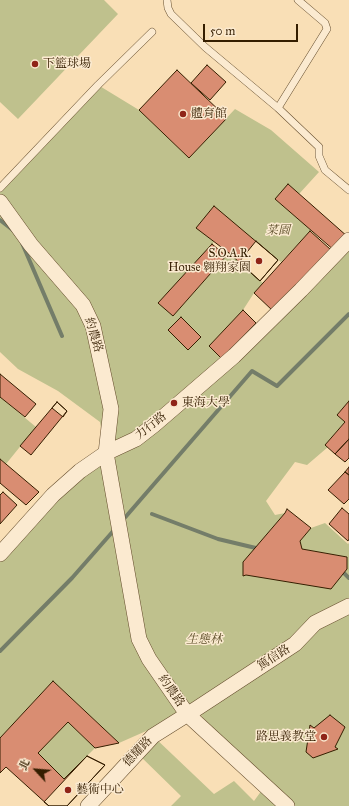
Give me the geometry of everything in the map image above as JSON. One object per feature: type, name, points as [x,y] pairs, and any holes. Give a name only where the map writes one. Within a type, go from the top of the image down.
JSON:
[{"type":"street","name":"約農路","points":[[0,202],[31,245],[83,305],[93,326],[111,409],[106,453],[139,639],[149,659],[192,712],[287,806]]},
{"type":"street","name":"力行路","points":[[0,554],[53,495],[80,471],[106,453],[136,439],[234,356],[302,290],[349,240]]},
{"type":"street","name":"篤信路","points":[[192,712],[295,644],[315,623],[349,606]]},
{"type":"street","name":"德耀路","points":[[88,806],[153,736],[192,712]]},
{"type":"lane","points":[[167,0],[168,8],[171,14],[205,47],[278,108],[319,147],[319,156],[325,170],[349,190]]},
{"type":"lane","points":[[278,108],[327,29],[325,22],[298,0]]},
{"type":"lane","points":[[0,188],[98,85],[152,32]]},
{"type":"green space","name":"下籃球場","points":[[0,0],[104,0],[118,14],[18,119],[0,102]]},
{"type":"green space","name":"東海大學","points":[[98,85],[139,110],[189,158],[235,109],[271,130],[319,172],[299,194],[275,199],[311,230],[281,262],[213,207],[197,228],[214,242],[159,303],[173,316],[229,253],[263,283],[254,293],[243,310],[209,346],[226,364],[349,239],[349,401],[337,415],[345,422],[325,445],[328,447],[307,465],[295,462],[266,501],[275,515],[285,513],[244,562],[243,576],[246,575],[331,588],[347,569],[347,557],[302,549],[300,541],[311,528],[325,523],[348,544],[349,543],[349,806],[171,806],[181,796],[137,753],[153,736],[214,794],[234,781],[254,801],[262,790],[196,709],[119,743],[53,681],[0,738],[0,544],[105,455],[100,422],[58,391],[18,369],[0,352],[0,188]],"holes":[[[181,317],[201,336],[188,350],[168,330]]]},
{"type":"green space","points":[[0,397],[36,427],[6,464],[0,459]]},
{"type":"green space","points":[[68,722],[95,748],[64,779],[38,753]]},
{"type":"building","points":[[207,65],[226,82],[210,100],[191,83]]},
{"type":"building","name":"體育館","points":[[177,70],[227,118],[189,158],[139,110]]},
{"type":"building","points":[[288,184],[348,237],[335,251],[275,199]]},
{"type":"building","points":[[214,206],[278,260],[260,281],[229,253],[196,228]]},
{"type":"building","points":[[310,231],[330,249],[273,311],[254,293]]},
{"type":"building","name":"S.O.A.R. House 翱翔家園","points":[[256,241],[278,260],[260,281],[239,262]]},
{"type":"building","points":[[212,244],[226,256],[173,316],[158,303]]},
{"type":"building","points":[[243,310],[256,323],[222,359],[209,346]]},
{"type":"building","points":[[181,317],[201,337],[188,350],[168,330]]},
{"type":"building","points":[[0,374],[36,404],[25,417],[0,397]]},
{"type":"building","points":[[349,401],[349,439],[335,454],[325,445],[345,422],[337,415]]},
{"type":"building","points":[[57,402],[67,411],[31,455],[20,446]]},
{"type":"building","points":[[57,402],[67,411],[63,417],[52,408]]},
{"type":"building","points":[[349,439],[349,458],[345,462],[335,454]]},
{"type":"building","points":[[0,459],[39,492],[26,505],[0,483]]},
{"type":"building","points":[[349,467],[349,475],[345,472]]},
{"type":"building","points":[[345,472],[349,475],[349,499],[344,504],[328,490]]},
{"type":"building","points":[[3,492],[17,505],[0,524],[0,495]]},
{"type":"building","points":[[342,508],[349,514],[348,541],[329,524]]},
{"type":"building","points":[[287,509],[311,528],[300,541],[302,549],[347,557],[347,569],[331,589],[246,575],[243,576],[243,562]]},
{"type":"building","points":[[53,681],[119,743],[95,748],[68,722],[38,753],[64,779],[87,756],[105,765],[67,806],[49,806],[6,767],[0,773],[0,738]]},
{"type":"building","name":"路思義教堂","points":[[330,715],[345,727],[335,747],[338,749],[313,758],[306,752],[310,725],[314,728]]},
{"type":"building","name":"藝術中心","points":[[87,756],[105,765],[67,806],[49,806],[44,802]]},
{"type":"waterway","points":[[0,220],[14,231]]},
{"type":"waterway","points":[[22,243],[62,336]]},
{"type":"waterway","points":[[122,521],[252,371],[277,386],[349,314]]},
{"type":"waterway","points":[[152,514],[218,539],[260,549]]},
{"type":"waterway","points":[[0,651],[72,578],[115,529]]},
{"type":"waterway","points":[[341,570],[349,578]]},
{"type":"place","name":"下籃球場","points":[[35,64]]},
{"type":"place","name":"體育館","points":[[183,114]]},
{"type":"place","name":"S.O.A.R. House 翱翔家園","points":[[259,261]]},
{"type":"place","name":"東海大學","points":[[174,403]]},
{"type":"place","name":"路思義教堂","points":[[324,737]]},
{"type":"place","name":"藝術中心","points":[[68,790]]},
{"type":"park label","name":"菜園","points":[[278,231]]},
{"type":"park label","name":"生態林","points":[[204,640]]}]
